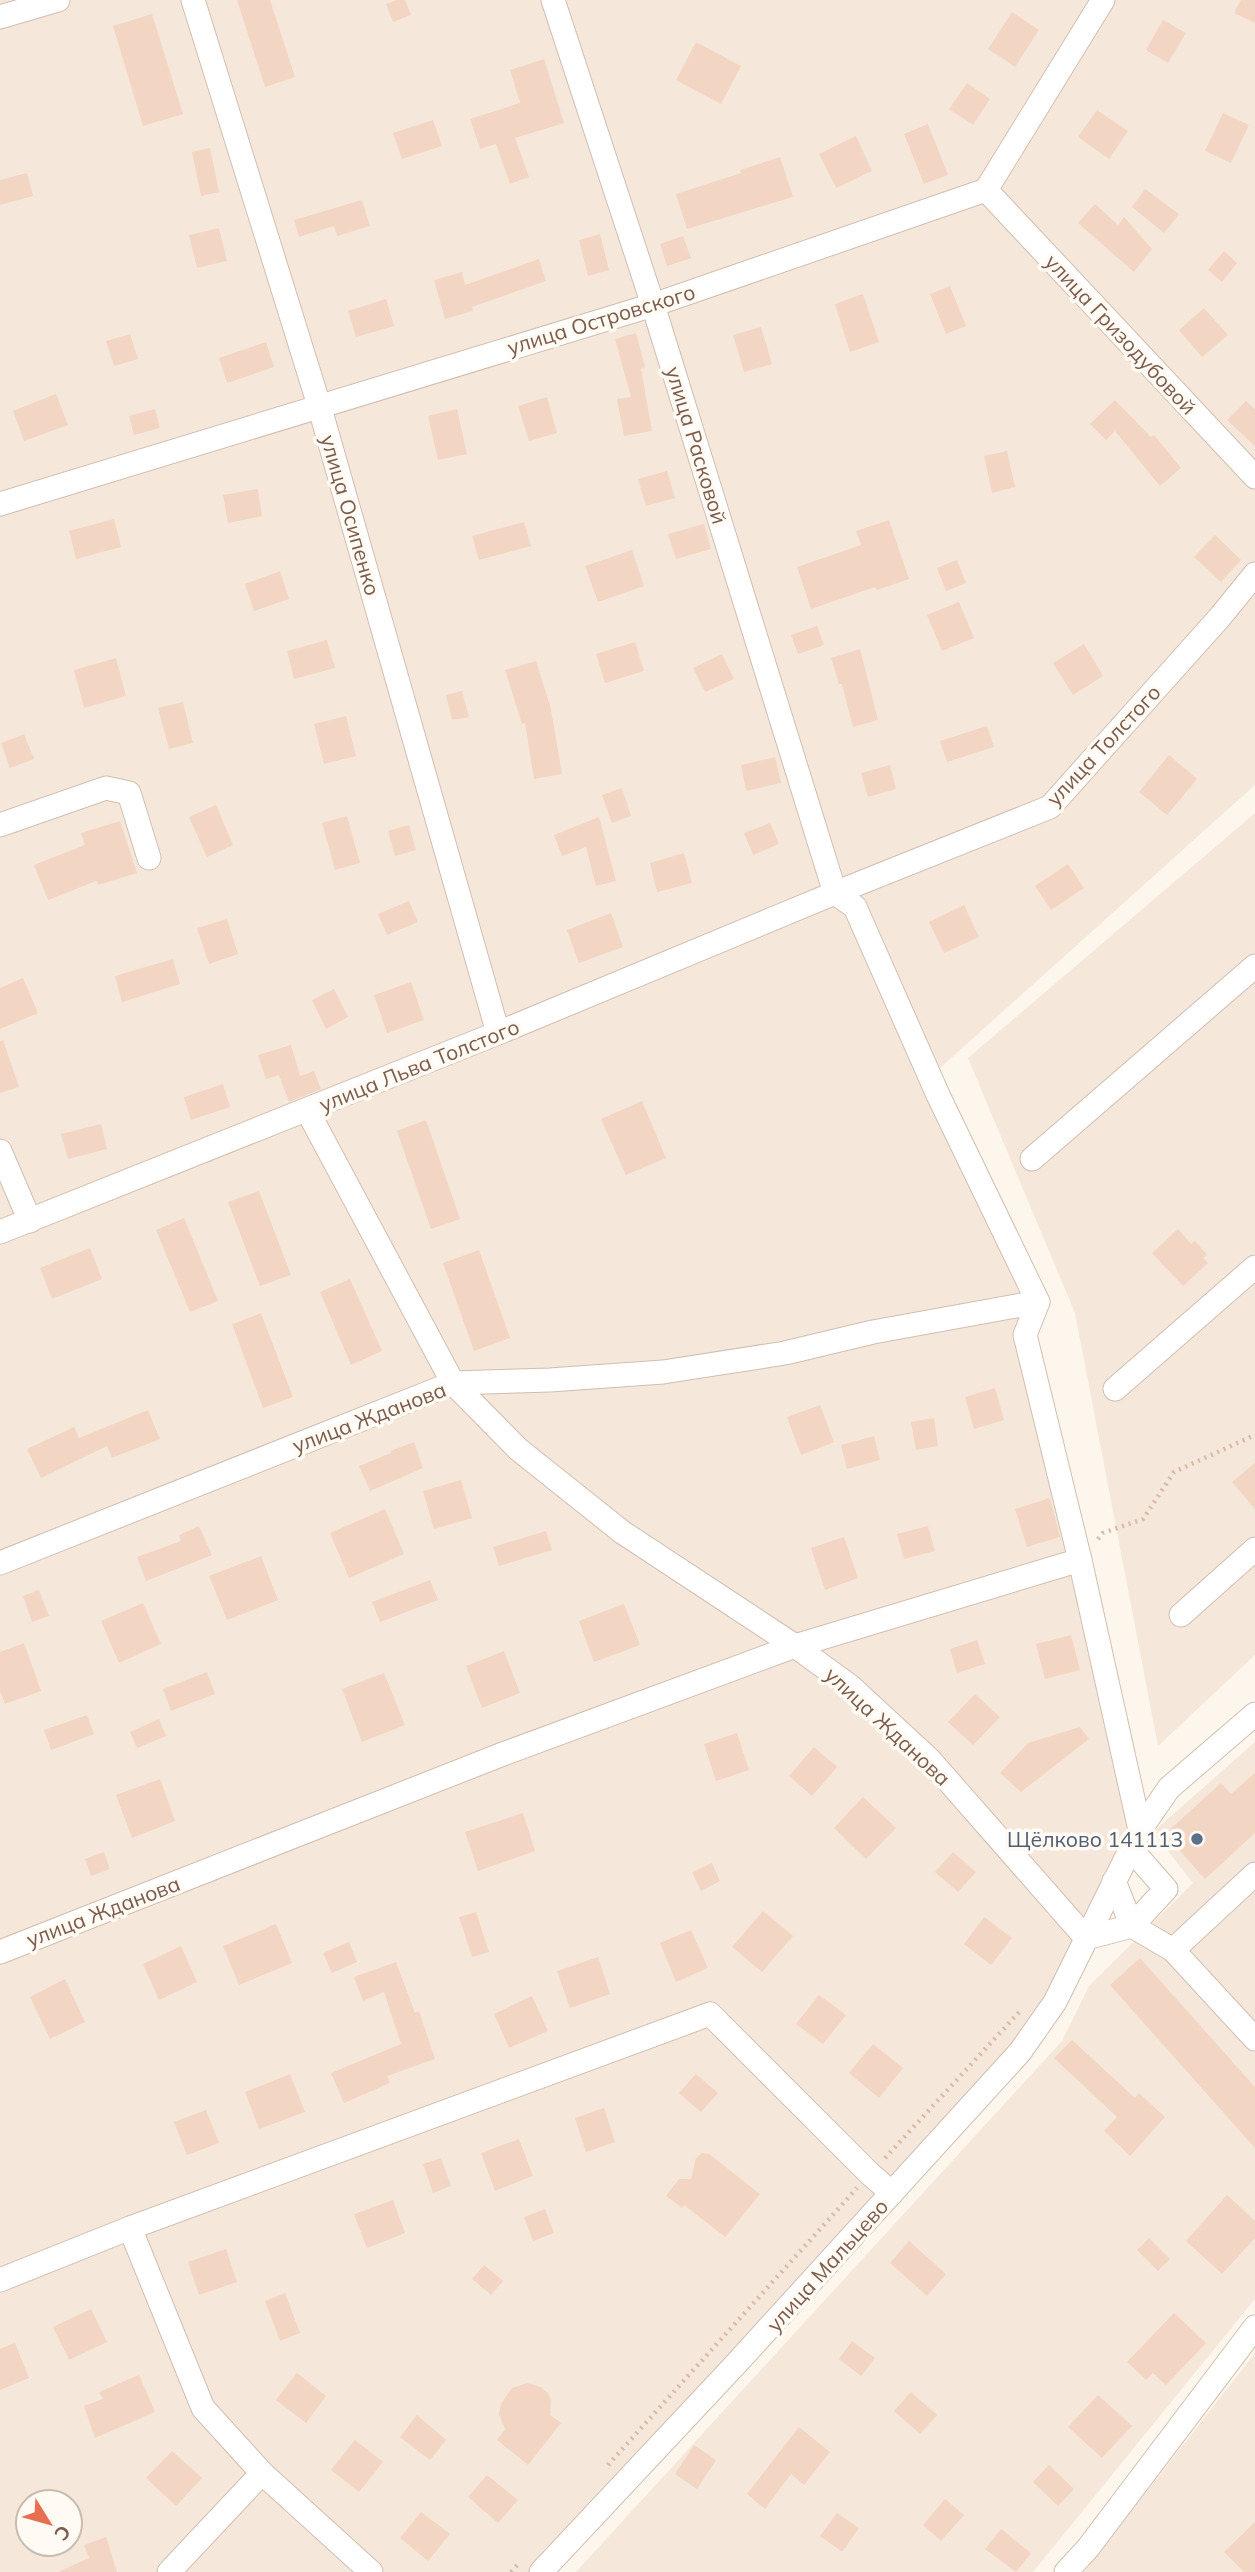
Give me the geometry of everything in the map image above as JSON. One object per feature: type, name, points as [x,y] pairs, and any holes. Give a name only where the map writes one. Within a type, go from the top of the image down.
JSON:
[{"type":"street","points":[[0,17],[58,0]]},
{"type":"street","name":"улица Осипенко","points":[[192,0],[319,405],[498,1033]]},
{"type":"street","name":"улица Расковой","points":[[553,0],[653,305],[835,893]]},
{"type":"street","points":[[986,190],[1103,0]]},
{"type":"street","name":"улица Островского","points":[[0,504],[653,305],[986,190]]},
{"type":"street","name":"улица Гризодубовой","points":[[986,190],[1255,477]]},
{"type":"street","name":"улица Толстого","points":[[835,893],[1050,807],[1220,617],[1255,574]]},
{"type":"street","points":[[0,825],[106,788],[129,793],[149,858]]},
{"type":"street","points":[[835,893],[855,907],[938,1095],[1038,1301],[1025,1335],[1080,1560],[1135,1839],[1166,1889],[1132,1926],[1086,1938]]},
{"type":"street","name":"улица Льва Толстого","points":[[0,1233],[498,1033],[835,893]]},
{"type":"street","points":[[1032,1159],[1255,966]]},
{"type":"street","points":[[307,1110],[453,1383],[663,1372],[785,1353],[873,1332],[1038,1301]]},
{"type":"street","points":[[0,1151],[30,1221]]},
{"type":"street","points":[[1115,1390],[1255,1267]]},
{"type":"street","name":"улица Жданова","points":[[0,1563],[453,1383],[518,1449],[622,1532],[795,1646],[850,1686],[930,1760],[1086,1938]]},
{"type":"street","points":[[1181,1615],[1255,1549]]},
{"type":"street","name":"улица Жданова","points":[[0,1952],[503,1754],[795,1646],[1080,1560]]},
{"type":"street","name":"улица Мальцево","points":[[541,2572],[1020,2052],[1055,2002],[1135,1839],[1169,1788],[1255,1714]]},
{"type":"street","points":[[1172,1950],[1255,1874]]},
{"type":"street","points":[[1114,1881],[1132,1926],[1172,1950],[1255,2039]]},
{"type":"street","points":[[0,2280],[130,2228],[710,2014],[892,2193]]},
{"type":"street","points":[[130,2228],[203,2408],[262,2473],[370,2572]]},
{"type":"street","points":[[1066,2572],[1088,2548],[1255,2327]]},
{"type":"street","points":[[169,2572],[262,2473]]},
{"type":"path","points":[[1080,1560],[1103,1533],[1143,1519],[1174,1472],[1255,1435]]},
{"type":"path","points":[[603,2470],[1030,1999]]},
{"type":"path","points":[[511,2572],[520,2562]]},
{"type":"shaded area","points":[[0,0],[1255,0],[1255,785],[931,1076],[1038,1302],[1025,1335],[1140,1830],[1055,2002],[541,2572],[0,2572]]},
{"type":"shaded area","points":[[1255,813],[1255,1655],[1158,1746],[1075,1313],[968,1058]]},
{"type":"shaded area","points":[[1255,1742],[1255,2299],[1033,2572],[576,2572],[1062,2041],[1089,1986],[1193,1883],[1153,1832]]},
{"type":"shaded area","points":[[1255,2353],[1255,2572],[1084,2572]]},
{"type":"building","points":[[237,0],[270,0],[295,77],[265,87]]},
{"type":"building","points":[[405,0],[411,15],[393,22],[386,4]]},
{"type":"building","points":[[1241,0],[1255,0],[1255,23],[1234,13]]},
{"type":"building","points":[[1012,12],[1039,30],[1015,67],[988,49]]},
{"type":"building","points":[[152,14],[183,114],[143,126],[113,26]]},
{"type":"building","points":[[1163,20],[1186,33],[1168,63],[1146,50]]},
{"type":"building","points":[[696,42],[741,66],[721,104],[676,80]]},
{"type":"building","points":[[544,59],[564,123],[515,138],[529,177],[510,184],[496,144],[480,149],[470,119],[520,103],[510,70]]},
{"type":"building","points":[[967,83],[990,99],[973,125],[949,109]]},
{"type":"building","points":[[1097,110],[1128,131],[1109,159],[1078,137]]},
{"type":"building","points":[[1223,113],[1249,125],[1231,163],[1205,151]]},
{"type":"building","points":[[433,120],[442,146],[402,159],[393,133]]},
{"type":"building","points":[[928,124],[948,175],[924,184],[904,134]]},
{"type":"building","points":[[856,136],[872,171],[836,188],[819,154]]},
{"type":"building","points":[[210,148],[219,192],[201,196],[192,152]]},
{"type":"building","points":[[780,157],[793,197],[687,229],[676,194]]},
{"type":"building","points":[[27,173],[33,196],[0,205],[0,180]]},
{"type":"building","points":[[1145,189],[1179,214],[1164,233],[1132,207]]},
{"type":"building","points":[[362,200],[370,226],[337,236],[334,226],[299,237],[294,220]]},
{"type":"building","points":[[1095,204],[1118,225],[1124,217],[1152,249],[1134,272],[1078,223]]},
{"type":"building","points":[[219,228],[227,261],[197,268],[189,235]]},
{"type":"building","points":[[600,234],[609,270],[588,276],[579,240]]},
{"type":"building","points":[[683,236],[691,258],[667,266],[660,244]]},
{"type":"building","points":[[1224,251],[1237,263],[1222,282],[1208,270]]},
{"type":"building","points":[[539,259],[546,281],[472,307],[473,311],[445,319],[434,280],[462,272],[465,285]]},
{"type":"building","points":[[950,286],[966,326],[946,334],[930,294]]},
{"type":"building","points":[[863,294],[879,342],[850,352],[835,304]]},
{"type":"building","points":[[386,299],[394,326],[356,337],[348,311]]},
{"type":"building","points":[[1204,308],[1228,335],[1202,357],[1179,330]]},
{"type":"building","points":[[761,327],[772,364],[744,372],[733,335]]},
{"type":"building","points":[[636,333],[645,367],[641,369],[652,431],[624,436],[617,399],[631,397],[615,339]]},
{"type":"building","points":[[130,334],[138,359],[114,366],[106,341]]},
{"type":"building","points":[[266,342],[274,367],[227,383],[219,358]]},
{"type":"building","points":[[56,394],[68,425],[24,441],[13,411]]},
{"type":"building","points":[[547,397],[557,433],[529,441],[518,406]]},
{"type":"building","points":[[1115,400],[1151,437],[1154,435],[1181,468],[1160,486],[1115,431],[1106,440],[1090,424]]},
{"type":"building","points":[[1246,401],[1255,409],[1255,446],[1227,420]]},
{"type":"building","points":[[155,409],[160,428],[134,435],[129,416]]},
{"type":"building","points":[[457,409],[467,454],[438,460],[428,416]]},
{"type":"building","points":[[1007,451],[1015,487],[992,493],[984,456]]},
{"type":"building","points":[[667,471],[675,498],[646,506],[638,479]]},
{"type":"building","points":[[258,489],[262,516],[228,523],[223,495]]},
{"type":"building","points":[[114,519],[121,547],[76,559],[69,531]]},
{"type":"building","points":[[889,520],[909,579],[877,590],[875,587],[811,609],[797,567],[861,545],[856,531]]},
{"type":"building","points":[[524,522],[531,546],[479,560],[472,536]]},
{"type":"building","points":[[704,524],[711,549],[676,559],[668,534]]},
{"type":"building","points":[[1215,535],[1241,560],[1221,582],[1194,557]]},
{"type":"building","points":[[632,550],[644,586],[598,602],[585,566]]},
{"type":"building","points":[[957,560],[966,583],[946,591],[937,568]]},
{"type":"building","points":[[280,571],[289,599],[254,611],[245,584]]},
{"type":"building","points":[[959,602],[974,638],[942,651],[927,615]]},
{"type":"building","points":[[817,626],[824,645],[798,654],[791,635]]},
{"type":"building","points":[[327,640],[335,668],[294,679],[287,651]]},
{"type":"building","points":[[635,642],[644,671],[605,683],[596,654]]},
{"type":"building","points":[[1084,644],[1103,676],[1073,695],[1053,663]]},
{"type":"building","points":[[860,649],[878,720],[853,727],[842,684],[839,684],[831,658]]},
{"type":"building","points":[[722,654],[734,679],[705,692],[693,668]]},
{"type":"building","points":[[116,658],[126,696],[84,708],[74,670]]},
{"type":"building","points":[[536,661],[551,709],[562,774],[534,779],[525,723],[522,724],[505,670]]},
{"type":"building","points":[[462,691],[469,717],[452,720],[446,695]]},
{"type":"building","points":[[183,702],[193,743],[169,749],[158,708]]},
{"type":"building","points":[[346,716],[356,756],[324,764],[314,724]]},
{"type":"building","points":[[987,726],[994,747],[947,762],[940,741]]},
{"type":"building","points":[[24,734],[34,759],[10,768],[1,743]]},
{"type":"building","points":[[1169,755],[1197,779],[1167,815],[1139,792]]},
{"type":"building","points":[[775,757],[781,783],[746,791],[741,765]]},
{"type":"building","points":[[890,765],[896,789],[868,797],[861,773]]},
{"type":"building","points":[[622,788],[631,816],[612,823],[602,795]]},
{"type":"building","points":[[216,805],[233,845],[207,857],[189,817]]},
{"type":"building","points":[[347,816],[360,863],[335,870],[322,823]]},
{"type":"building","points":[[599,817],[616,881],[596,886],[586,847],[562,856],[554,835]]},
{"type":"building","points":[[120,821],[137,873],[98,885],[96,881],[48,900],[34,865],[85,845],[81,833]]},
{"type":"building","points":[[770,823],[779,844],[753,855],[744,833]]},
{"type":"building","points":[[409,825],[416,850],[395,856],[388,831]]},
{"type":"building","points":[[684,853],[692,883],[657,892],[650,863]]},
{"type":"building","points":[[1068,864],[1084,888],[1051,910],[1035,886]]},
{"type":"building","points":[[409,901],[418,922],[387,935],[378,914]]},
{"type":"building","points":[[964,905],[979,937],[944,953],[929,922]]},
{"type":"building","points":[[611,913],[623,947],[579,963],[567,930]]},
{"type":"building","points":[[227,919],[238,954],[209,964],[197,928]]},
{"type":"building","points":[[173,959],[180,984],[122,1002],[115,976]]},
{"type":"building","points":[[23,978],[38,1013],[0,1029],[0,988]]},
{"type":"building","points":[[411,982],[424,1020],[387,1033],[374,995]]},
{"type":"building","points":[[334,989],[348,1017],[326,1029],[312,1000]]},
{"type":"building","points":[[3,1040],[19,1087],[0,1093],[0,1041]]},
{"type":"building","points":[[291,1045],[300,1076],[314,1071],[321,1089],[289,1102],[279,1075],[266,1079],[258,1055]]},
{"type":"building","points":[[223,1084],[230,1107],[191,1120],[184,1097]]},
{"type":"building","points":[[642,1101],[666,1158],[626,1175],[601,1119]]},
{"type":"building","points":[[426,1120],[460,1219],[431,1229],[397,1131]]},
{"type":"building","points":[[101,1124],[107,1149],[68,1159],[61,1134]]},
{"type":"building","points":[[259,1191],[291,1275],[260,1286],[228,1202]]},
{"type":"building","points":[[184,1218],[218,1301],[190,1312],[156,1230]]},
{"type":"building","points":[[1178,1229],[1191,1244],[1195,1241],[1207,1255],[1203,1258],[1208,1263],[1183,1286],[1152,1253]]},
{"type":"building","points":[[90,1248],[102,1279],[52,1299],[40,1268]]},
{"type":"building","points":[[479,1250],[510,1338],[474,1351],[443,1263]]},
{"type":"building","points":[[350,1279],[382,1351],[351,1365],[320,1292]]},
{"type":"building","points":[[261,1313],[293,1397],[263,1408],[232,1324]]},
{"type":"building","points":[[995,1388],[1004,1420],[974,1429],[965,1397]]},
{"type":"building","points":[[820,1405],[834,1442],[801,1455],[787,1417]]},
{"type":"building","points":[[148,1410],[160,1439],[112,1458],[107,1446],[41,1478],[27,1449],[74,1427],[79,1438]]},
{"type":"building","points":[[934,1418],[938,1446],[916,1450],[911,1422]]},
{"type":"building","points":[[874,1436],[880,1460],[847,1469],[841,1445]]},
{"type":"building","points":[[414,1442],[423,1468],[370,1491],[359,1466]]},
{"type":"building","points":[[1255,1463],[1255,1509],[1232,1482]]},
{"type":"building","points":[[461,1480],[472,1518],[434,1529],[423,1491]]},
{"type":"building","points":[[1050,1498],[1060,1537],[1027,1547],[1015,1509]]},
{"type":"building","points":[[385,1509],[404,1554],[349,1578],[330,1533]]},
{"type":"building","points":[[199,1526],[212,1555],[146,1581],[137,1557],[181,1541],[179,1535]]},
{"type":"building","points":[[928,1526],[935,1551],[904,1559],[897,1534]]},
{"type":"building","points":[[546,1531],[552,1550],[499,1566],[493,1547]]},
{"type":"building","points":[[844,1537],[858,1578],[825,1590],[811,1548]]},
{"type":"building","points":[[261,1556],[278,1600],[227,1620],[209,1576]]},
{"type":"building","points":[[430,1580],[438,1600],[380,1622],[372,1602]]},
{"type":"building","points":[[39,1590],[49,1616],[32,1622],[23,1596]]},
{"type":"building","points":[[143,1603],[161,1644],[119,1663],[101,1621]]},
{"type":"building","points":[[624,1604],[640,1645],[594,1662],[579,1621]]},
{"type":"building","points":[[1071,1635],[1080,1670],[1045,1679],[1036,1644]]},
{"type":"building","points":[[977,1640],[985,1664],[957,1673],[950,1649]]},
{"type":"building","points":[[24,1643],[41,1691],[5,1704],[0,1691],[0,1652]]},
{"type":"building","points":[[504,1651],[520,1693],[482,1708],[466,1666]]},
{"type":"building","points":[[207,1672],[215,1694],[171,1711],[163,1689]]},
{"type":"building","points":[[384,1673],[405,1725],[362,1742],[342,1689]]},
{"type":"building","points":[[975,1694],[1000,1717],[973,1745],[948,1722]]},
{"type":"building","points":[[87,1715],[94,1734],[51,1750],[44,1730]]},
{"type":"building","points":[[159,1719],[166,1736],[137,1748],[130,1732]]},
{"type":"building","points":[[1080,1727],[1089,1739],[1021,1792],[1000,1773],[1028,1743]]},
{"type":"building","points":[[737,1733],[749,1770],[716,1781],[704,1744]]},
{"type":"building","points":[[814,1747],[837,1767],[812,1796],[789,1776]]},
{"type":"building","points":[[1255,1773],[1255,1833],[1205,1879],[1165,1834],[1221,1783],[1231,1794]]},
{"type":"building","points":[[160,1779],[175,1821],[132,1838],[116,1795]]},
{"type":"building","points":[[863,1797],[896,1828],[866,1859],[834,1828]]},
{"type":"building","points":[[523,1813],[535,1851],[478,1871],[465,1832]]},
{"type":"building","points":[[104,1852],[110,1869],[91,1876],[85,1859]]},
{"type":"building","points":[[953,1852],[976,1872],[958,1892],[935,1872]]},
{"type":"building","points":[[712,1863],[720,1881],[701,1891],[692,1872]]},
{"type":"building","points":[[763,1911],[793,1936],[762,1972],[732,1947]]},
{"type":"building","points":[[476,1912],[489,1952],[472,1957],[459,1917]]},
{"type":"building","points":[[984,1917],[1012,1938],[991,1965],[964,1944]]},
{"type":"building","points":[[276,1924],[292,1963],[239,1985],[223,1946]]},
{"type":"building","points":[[691,1930],[708,1968],[676,1982],[660,1943]]},
{"type":"building","points":[[349,1942],[357,1962],[332,1973],[323,1953]]},
{"type":"building","points":[[181,1946],[197,1982],[159,2000],[143,1964]]},
{"type":"building","points":[[598,1957],[610,1994],[570,2008],[557,1971]]},
{"type":"building","points":[[1140,1958],[1255,2087],[1255,2148],[1110,1985]]},
{"type":"building","points":[[396,1962],[415,2013],[419,2011],[435,2059],[387,2076],[390,2083],[344,2103],[331,2073],[401,2044],[384,1992],[363,2001],[354,1977]]},
{"type":"building","points":[[65,1979],[85,2022],[50,2039],[30,1997]]},
{"type":"building","points":[[819,1995],[846,2015],[823,2044],[796,2024]]},
{"type":"building","points":[[532,1996],[548,2031],[509,2048],[494,2014]]},
{"type":"building","points":[[1072,2040],[1135,2098],[1139,2093],[1165,2117],[1130,2156],[1104,2131],[1117,2117],[1054,2058]]},
{"type":"building","points":[[873,2044],[903,2068],[879,2098],[849,2073]]},
{"type":"building","points":[[290,2074],[305,2112],[259,2129],[245,2092]]},
{"type":"building","points":[[696,2074],[718,2093],[701,2112],[679,2093]]},
{"type":"building","points":[[604,2108],[615,2142],[586,2152],[575,2118]]},
{"type":"building","points":[[206,2110],[219,2143],[187,2155],[174,2122]]},
{"type":"building","points":[[519,2139],[533,2176],[495,2191],[481,2153]]},
{"type":"building","points":[[702,2153],[709,2154],[760,2194],[725,2237],[684,2205],[682,2208],[666,2196],[679,2179],[691,2179],[696,2158]]},
{"type":"building","points":[[441,2158],[451,2186],[433,2193],[423,2164]]},
{"type":"building","points":[[1227,2195],[1255,2221],[1255,2238],[1222,2274],[1186,2241]]},
{"type":"building","points":[[393,2200],[405,2233],[367,2248],[354,2214]]},
{"type":"building","points":[[545,2209],[554,2233],[533,2241],[524,2217]]},
{"type":"building","points":[[1149,2238],[1170,2259],[1158,2271],[1137,2250]]},
{"type":"building","points":[[909,2241],[946,2274],[927,2296],[890,2263]]},
{"type":"building","points":[[226,2249],[237,2282],[199,2295],[188,2262]]},
{"type":"building","points":[[484,2265],[503,2281],[491,2295],[472,2279]]},
{"type":"building","points":[[285,2293],[300,2333],[280,2341],[265,2301]]},
{"type":"building","points":[[91,2309],[107,2342],[69,2360],[53,2327]]},
{"type":"building","points":[[1174,2313],[1206,2343],[1166,2385],[1153,2373],[1146,2380],[1127,2362]]},
{"type":"building","points":[[852,2341],[875,2358],[861,2376],[839,2359]]},
{"type":"building","points":[[15,2343],[29,2378],[0,2390],[0,2349]]},
{"type":"building","points":[[297,2373],[326,2396],[306,2423],[276,2400]]},
{"type":"building","points":[[139,2375],[155,2412],[95,2438],[84,2406],[103,2399],[99,2392]]},
{"type":"building","points":[[527,2383],[541,2387],[548,2393],[551,2400],[550,2415],[561,2423],[528,2465],[497,2440],[505,2429],[499,2414],[501,2404],[512,2388]]},
{"type":"building","points":[[911,2392],[937,2415],[920,2434],[894,2411]]},
{"type":"building","points":[[1098,2395],[1132,2426],[1102,2458],[1068,2427]]},
{"type":"building","points":[[417,2415],[446,2440],[430,2460],[400,2437]]},
{"type":"building","points":[[799,2427],[830,2452],[804,2485],[791,2474],[765,2509],[747,2494]]},
{"type":"building","points":[[355,2440],[383,2462],[359,2492],[331,2470]]},
{"type":"building","points":[[694,2445],[716,2460],[697,2489],[675,2474]]},
{"type":"building","points":[[172,2451],[202,2478],[176,2506],[146,2478]]},
{"type":"building","points":[[1049,2465],[1074,2489],[1058,2506],[1033,2482]]},
{"type":"building","points":[[487,2475],[518,2500],[498,2523],[468,2497]]},
{"type":"building","points":[[945,2499],[964,2515],[941,2541],[923,2525]]},
{"type":"building","points":[[421,2512],[450,2534],[428,2561],[400,2538]]},
{"type":"building","points":[[837,2513],[859,2528],[842,2552],[820,2536]]},
{"type":"building","points":[[1255,2522],[1255,2572],[1244,2572],[1224,2552]]},
{"type":"building","points":[[1001,2529],[1031,2553],[1016,2572],[985,2549]]},
{"type":"building","points":[[106,2537],[117,2572],[58,2572],[89,2558],[84,2545]]},
{"type":"place","name":"Щёлково 141113","points":[[1197,1839]]}]
